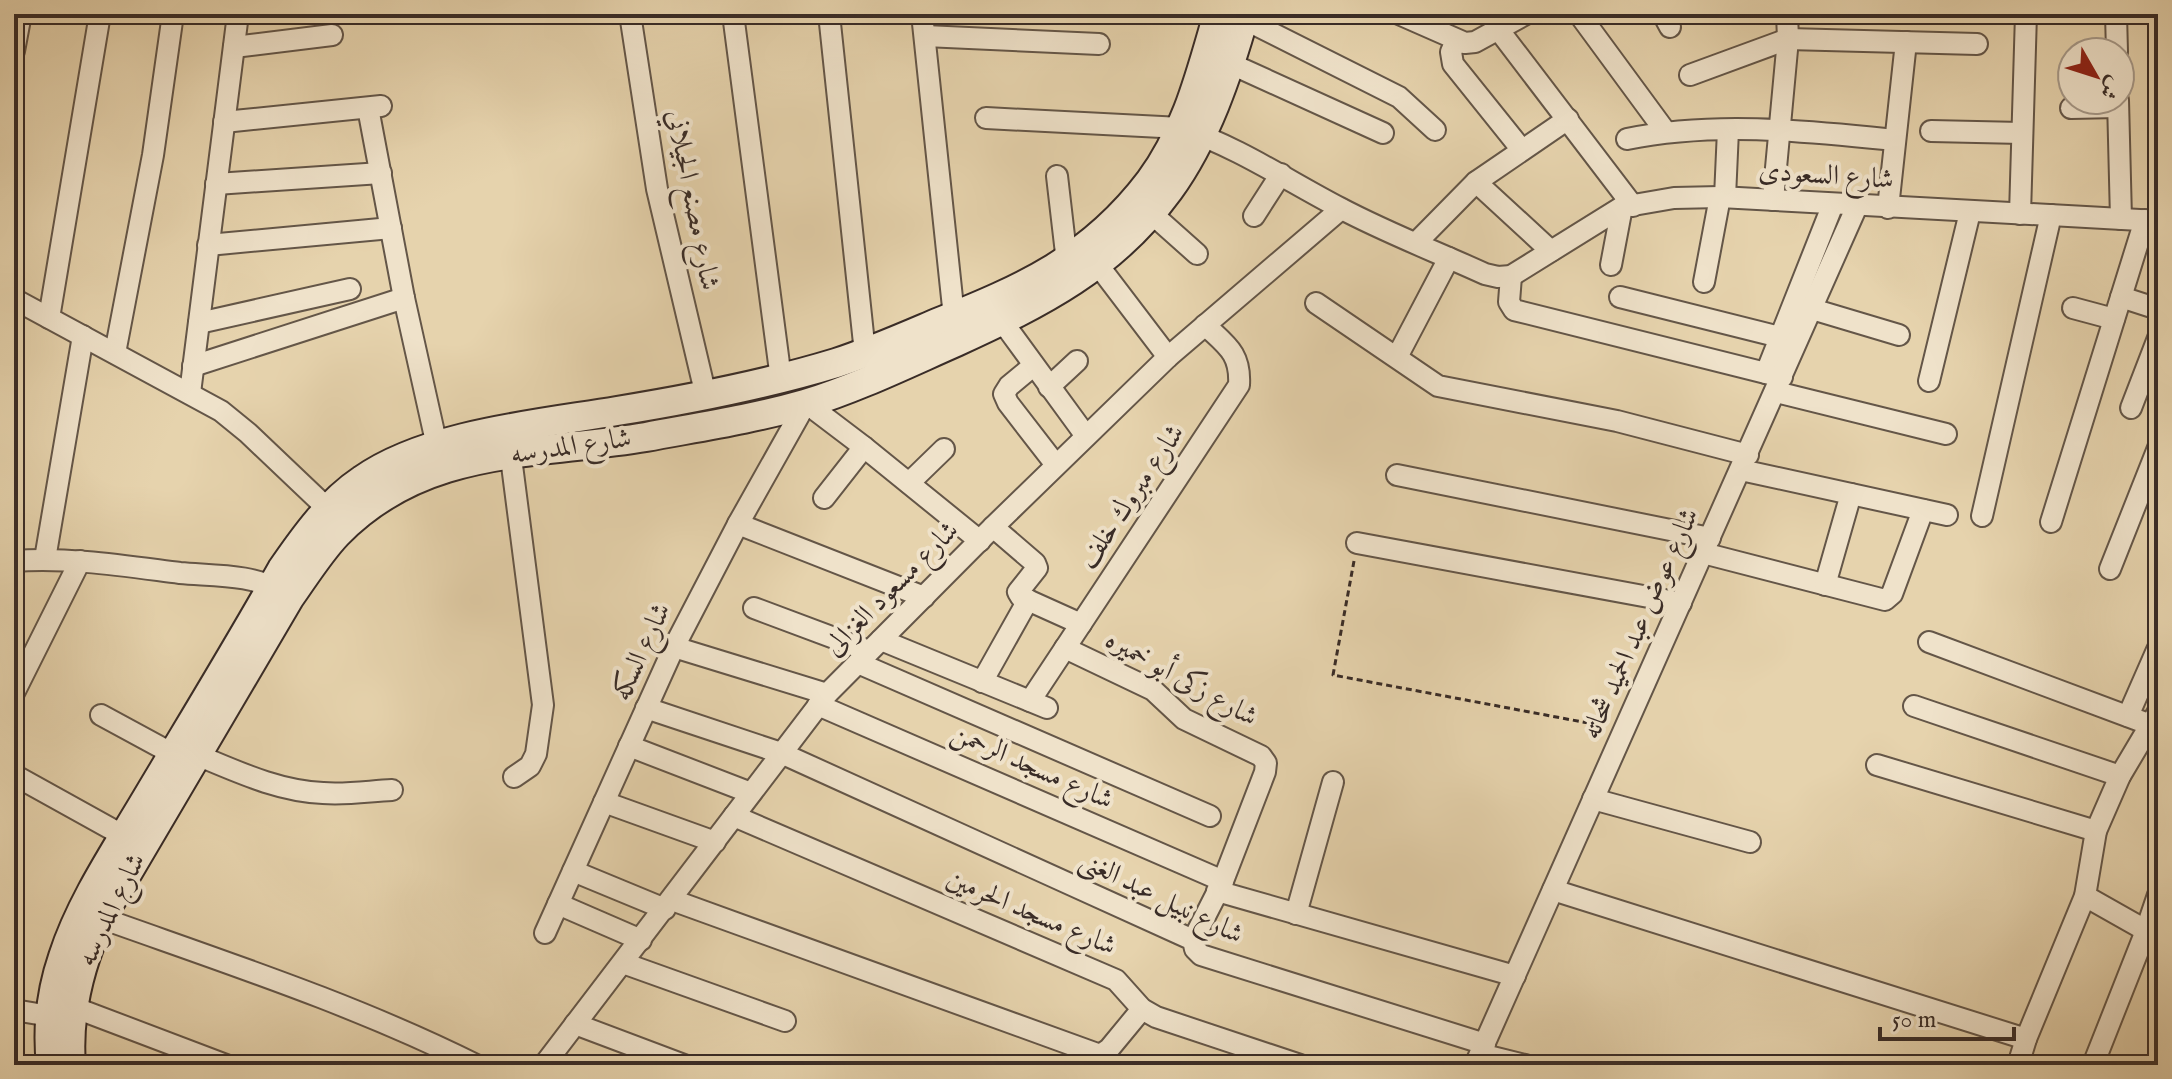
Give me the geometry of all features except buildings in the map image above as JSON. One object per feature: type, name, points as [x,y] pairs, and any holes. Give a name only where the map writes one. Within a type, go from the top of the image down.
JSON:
[{"type":"street","points":[[14,51],[21,14]]},
{"type":"street","points":[[49,318],[100,14]]},
{"type":"street","points":[[115,353],[153,155],[173,14]]},
{"type":"street","points":[[190,393],[238,14]]},
{"type":"street","name":"شارع مصنع الجيلاني","points":[[630,14],[657,189],[706,396]]},
{"type":"street","points":[[733,14],[781,379]]},
{"type":"street","points":[[829,14],[865,353]]},
{"type":"street","points":[[922,14],[954,317]]},
{"type":"street","points":[[1399,14],[1456,41],[1475,42],[1526,14]]},
{"type":"street","points":[[1579,14],[1665,131]]},
{"type":"street","points":[[1773,200],[1788,39],[1787,14]]},
{"type":"street","points":[[2020,214],[2026,14]]},
{"type":"street","points":[[2116,14],[2117,36]]},
{"type":"street","points":[[1236,16],[1399,97],[1435,130]]},
{"type":"street","name":"شارع المدرسه","points":[[51,1065],[62,1011],[101,918],[185,754],[281,592],[303,538],[360,481],[397,460],[437,446],[645,437],[748,418],[806,403],[866,382],[1052,296],[1098,265],[1151,213],[1170,189],[1192,132],[1229,63],[1236,16]]},
{"type":"street","name":"شارع المدرسه","points":[[281,592],[353,519],[394,489],[416,478],[509,443],[781,379],[865,353],[1021,288],[1067,262],[1091,244],[1133,202],[1167,154],[1192,132],[1195,94],[1236,16]]},
{"type":"street","points":[[1498,29],[1568,119],[1628,206],[1611,265]]},
{"type":"street","points":[[234,47],[332,35]]},
{"type":"street","points":[[925,36],[1099,44]]},
{"type":"street","points":[[1690,75],[1788,39],[1977,44]]},
{"type":"street","points":[[1456,41],[1451,52],[1453,64],[1522,150]]},
{"type":"street","points":[[1888,208],[1906,42]]},
{"type":"street","points":[[1229,63],[1383,133]]},
{"type":"street","points":[[224,122],[375,107],[381,173],[391,228],[437,446]]},
{"type":"street","points":[[2118,116],[2121,219]]},
{"type":"street","points":[[986,118],[1192,132],[1281,174],[1341,209],[1449,258],[1485,274],[1511,276],[1509,302],[1514,310],[1775,381],[1946,434]]},
{"type":"street","points":[[1416,243],[1476,182],[1568,119]]},
{"type":"street","points":[[1627,139],[1665,131],[1781,128],[1895,140]]},
{"type":"street","points":[[1704,282],[1722,197],[1728,130]]},
{"type":"street","points":[[1931,131],[2022,133]]},
{"type":"street","points":[[216,184],[381,173]]},
{"type":"street","points":[[1254,216],[1281,174]]},
{"type":"street","points":[[1057,176],[1067,262]]},
{"type":"street","points":[[1476,182],[1551,251]]},
{"type":"street","name":"شارع السعودى","points":[[1511,276],[1628,206],[1674,198],[1722,197],[2151,221]]},
{"type":"street","points":[[1775,381],[1780,337],[1809,300],[1833,204]]},
{"type":"street","name":"شارع عوض عبد الحميد شحاته","points":[[1480,1054],[1744,462],[1809,300],[1857,206]]},
{"type":"street","name":"شارع مسعود الغزالى","points":[[544,1065],[822,700],[986,534],[1168,357],[1341,209]]},
{"type":"street","points":[[1929,381],[1970,212]]},
{"type":"street","points":[[1151,213],[1197,254]]},
{"type":"street","points":[[1982,516],[2051,215]]},
{"type":"street","points":[[2051,522],[2121,297],[2151,221]]},
{"type":"street","points":[[208,245],[391,228]]},
{"type":"street","points":[[1397,357],[1449,258]]},
{"type":"street","points":[[1098,265],[1168,357]]},
{"type":"street","points":[[199,323],[350,289]]},
{"type":"street","points":[[1620,297],[1780,337]]},
{"type":"street","points":[[2121,297],[2158,309]]},
{"type":"street","points":[[193,366],[404,298]]},
{"type":"street","points":[[14,299],[221,411],[329,510]]},
{"type":"street","points":[[1809,300],[1899,335]]},
{"type":"street","points":[[1316,303],[1438,386],[1617,421],[1851,494],[1947,515]]},
{"type":"street","points":[[2073,308],[2114,319]]},
{"type":"street","points":[[1002,321],[1086,436]]},
{"type":"street","name":"شارع مبروك خلف","points":[[869,651],[982,682],[1038,705],[1065,648],[1239,385],[1240,368],[1234,353],[1205,325]]},
{"type":"street","points":[[45,559],[83,336]]},
{"type":"street","points":[[2131,408],[2158,338]]},
{"type":"street","points":[[1049,387],[1077,361]]},
{"type":"street","points":[[1033,366],[1004,394],[1056,465]]},
{"type":"street","points":[[806,403],[909,483],[1035,563],[1035,572],[1018,592],[1028,600],[1081,624]]},
{"type":"street","name":"شارع السكه","points":[[545,933],[674,647],[806,403]]},
{"type":"street","points":[[509,443],[543,705],[536,754],[530,766],[514,777]]},
{"type":"street","points":[[824,498],[864,447]]},
{"type":"street","points":[[2110,569],[2158,448]]},
{"type":"street","points":[[909,483],[944,449]]},
{"type":"street","points":[[1397,475],[1706,546],[1825,585],[1885,600],[1892,594],[1923,510]]},
{"type":"street","points":[[1825,585],[1851,494]]},
{"type":"street","points":[[738,524],[924,597]]},
{"type":"street","points":[[1357,543],[1681,603]]},
{"type":"street","points":[[14,561],[80,561],[255,581],[281,592]]},
{"type":"street","points":[[14,693],[80,561]]},
{"type":"street","points":[[982,682],[1028,600]]},
{"type":"street","points":[[754,608],[869,651],[1210,816]]},
{"type":"street","points":[[1929,642],[2128,716],[2154,718],[2120,776],[2096,831],[2085,896],[2018,1065]]},
{"type":"street","name":"شارع مسجد الرحمن","points":[[674,647],[822,700],[1220,886],[1296,914],[1515,976]]},
{"type":"street","name":"شارع زكى أبو خميره","points":[[1065,648],[1153,690],[1184,719],[1261,756],[1266,763],[1220,886],[1193,940]]},
{"type":"street","points":[[2128,716],[2157,650]]},
{"type":"street","points":[[1914,706],[2120,776]]},
{"type":"street","name":"شارع نبيل عبد الغنى","points":[[646,708],[781,753],[1193,940],[1195,949],[1201,955],[1480,1054],[1525,1065]]},
{"type":"street","points":[[101,715],[185,754],[253,779],[327,794],[392,790]]},
{"type":"street","points":[[629,746],[751,793]]},
{"type":"street","name":"شارع المدرسه","points":[[71,1065],[56,978],[68,941],[124,836],[185,754]]},
{"type":"street","points":[[1877,765],[2096,831]]},
{"type":"street","points":[[14,775],[124,836]]},
{"type":"street","points":[[1296,914],[1333,782]]},
{"type":"street","points":[[1593,799],[1750,842]]},
{"type":"street","points":[[604,802],[715,842]]},
{"type":"street","name":"شارع مسجد الحرمين","points":[[734,816],[1116,980],[1142,1009],[1156,1017],[1300,1065]]},
{"type":"street","points":[[573,871],[1094,1060],[1116,1042],[1142,1009]]},
{"type":"street","points":[[1553,890],[2026,1039]]},
{"type":"street","points":[[2093,1065],[2152,933],[2158,895]]},
{"type":"street","points":[[2085,896],[2152,933]]},
{"type":"street","points":[[558,904],[641,940]]},
{"type":"street","points":[[101,918],[346,1008],[476,1065]]},
{"type":"street","points":[[623,963],[785,1021]]},
{"type":"street","points":[[14,1010],[62,1011],[226,1065]]},
{"type":"street","points":[[575,1024],[684,1065]]},
{"type":"path","points":[[1357,543],[1333,675],[1624,730]]}]
